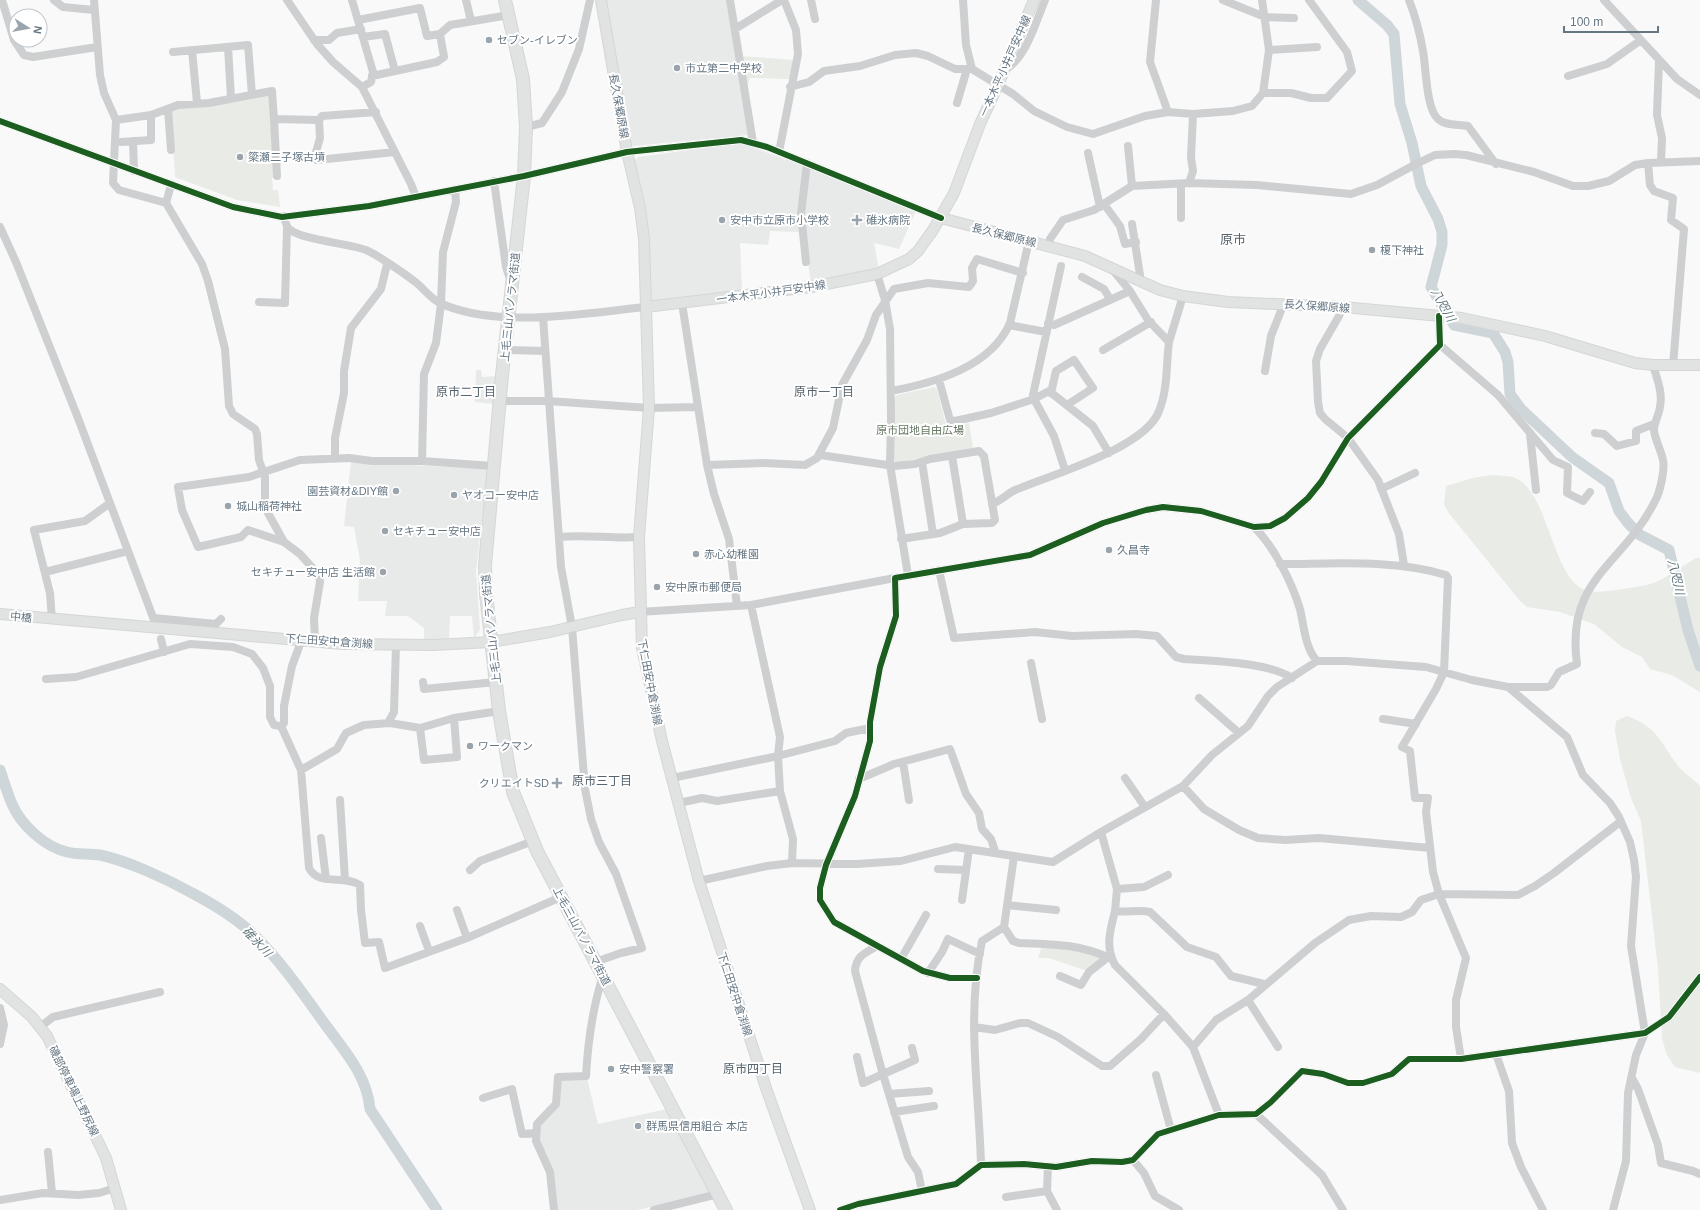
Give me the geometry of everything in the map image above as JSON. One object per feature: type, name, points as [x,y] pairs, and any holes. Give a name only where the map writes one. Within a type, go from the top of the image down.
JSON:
[{"type":"highway","name":"上毛三山パノラマ街道","points":[[505,0],[523,80],[526,127],[524,176],[484,565],[499,711],[513,792],[533,841],[561,897],[726,1210]]},
{"type":"main road","name":"長久保郷原線","points":[[601,0],[627,152],[640,208],[644,239],[646,308]]},
{"type":"main road","name":"一本木平小井戸安中線","points":[[646,308],[811,287],[877,274],[909,259],[918,251],[941,218],[954,193],[980,124],[1005,70],[1034,0]]},
{"type":"main road","name":"長久保郷原線","points":[[941,218],[1085,256],[1160,290],[1183,296],[1228,302],[1343,307],[1439,316],[1498,325],[1545,336],[1635,362],[1673,366],[1700,365]]},
{"type":"main road","points":[[639,612],[639,537],[649,408],[646,308]]},
{"type":"main road","name":"下仁田安中倉渕線","points":[[46,619],[343,644],[433,645],[491,642],[572,627],[639,612],[642,648],[672,778],[699,881],[758,1064],[810,1210]]},
{"type":"main road","name":"中橋","points":[[0,614],[46,619]]},
{"type":"main road","name":"磯部停車場上野尻線","points":[[0,989],[25,1010],[47,1036],[101,1146],[116,1188],[121,1210]]},
{"type":"street","points":[[2,0],[14,40],[24,55],[34,57],[97,47]]},
{"type":"street","points":[[54,0],[63,7],[94,10]]},
{"type":"street","points":[[94,0],[100,75],[104,93],[116,120],[114,183],[119,190],[166,203],[202,264],[208,281],[225,349],[229,406],[233,414],[255,429],[257,434],[259,460],[265,477],[266,509],[284,542]]},
{"type":"street","points":[[287,0],[314,40],[333,62],[362,87],[376,112],[416,197]]},
{"type":"street","points":[[352,0],[373,72],[371,82],[362,87]]},
{"type":"street","points":[[466,0],[471,21]]},
{"type":"street","points":[[526,127],[542,123],[562,92],[579,49],[590,0]]},
{"type":"street","points":[[730,0],[752,143]]},
{"type":"street","points":[[735,29],[783,0],[798,41],[798,54],[790,88],[786,123],[779,152]]},
{"type":"street","points":[[811,0],[815,19]]},
{"type":"street","points":[[957,103],[970,69],[966,45],[963,0]]},
{"type":"street","points":[[1005,70],[1015,64],[1027,43],[1045,0]]},
{"type":"street","points":[[1156,0],[1150,62],[1168,112]]},
{"type":"street","points":[[1223,0],[1265,17],[1294,18]]},
{"type":"street","points":[[790,88],[809,82],[824,71],[860,66],[895,55],[916,53],[928,56],[955,69],[970,69],[1034,111],[1067,127],[1093,134],[1145,116],[1168,112],[1193,114],[1233,111],[1252,106],[1264,93],[1269,50],[1262,0]]},
{"type":"street","points":[[1264,93],[1291,93],[1311,98],[1327,98],[1352,72],[1347,52],[1309,0]]},
{"type":"street","points":[[1409,0],[1423,50],[1427,91],[1433,112],[1437,119],[1444,122],[1468,126],[1496,164]]},
{"type":"street","points":[[1604,0],[1677,79],[1700,95]]},
{"type":"street","points":[[314,40],[328,40],[338,33],[359,25],[420,8],[427,36],[440,34],[450,25],[509,15]]},
{"type":"street","points":[[363,38],[384,34],[395,71]]},
{"type":"street","points":[[372,76],[437,62],[444,57],[440,34]]},
{"type":"street","points":[[1568,76],[1607,64],[1641,40]]},
{"type":"street","points":[[173,52],[248,45],[252,94]]},
{"type":"street","points":[[228,47],[231,98]]},
{"type":"street","points":[[1269,50],[1317,47]]},
{"type":"street","points":[[192,50],[197,104]]},
{"type":"street","points":[[1659,61],[1657,115],[1662,138],[1662,162]]},
{"type":"street","points":[[116,120],[151,115],[178,105],[197,104],[272,91],[277,176]]},
{"type":"street","points":[[168,109],[171,150]]},
{"type":"street","points":[[274,119],[319,120],[322,116],[376,112]]},
{"type":"street","points":[[1180,218],[1185,184],[1193,171],[1191,158],[1193,114]]},
{"type":"street","points":[[121,142],[151,140],[151,115]]},
{"type":"street","points":[[319,120],[320,138],[316,152],[317,160],[395,152]]},
{"type":"street","points":[[0,121],[233,207],[284,216],[336,211],[416,197],[524,176],[627,152],[741,140],[779,152],[941,218]]},
{"type":"street","points":[[133,141],[134,171]]},
{"type":"street","points":[[1128,146],[1132,186]]},
{"type":"street","points":[[1088,153],[1102,206],[1120,226],[1125,244],[1136,242]]},
{"type":"street","points":[[1048,246],[1050,239],[1063,220],[1102,206],[1132,186],[1185,184],[1257,185],[1351,194],[1377,185],[1435,155],[1466,155],[1496,164],[1534,172],[1573,186],[1588,186],[1609,181],[1635,165],[1662,162],[1700,161]]},
{"type":"street","points":[[806,262],[802,237],[801,214],[807,163]]},
{"type":"street","points":[[1648,163],[1650,185],[1654,190],[1673,198],[1671,220],[1684,229],[1673,366]]},
{"type":"street","points":[[494,181],[506,267],[509,276],[513,276]]},
{"type":"street","points":[[166,203],[171,185]]},
{"type":"street","points":[[422,461],[424,374],[436,343],[441,304],[443,252],[456,202],[455,189]]},
{"type":"street","points":[[259,302],[285,303],[287,227],[284,216]]},
{"type":"street","points":[[1132,224],[1140,275],[1137,280]]},
{"type":"street","points":[[0,227],[16,262],[75,411],[154,619],[216,624],[220,623]]},
{"type":"street","points":[[287,227],[305,237],[321,239],[367,250],[415,281],[441,304],[467,312],[509,317],[646,308]]},
{"type":"street","points":[[891,391],[939,380],[959,370],[991,350],[1010,325],[1023,273],[1029,241]]},
{"type":"street","points":[[707,465],[764,463],[805,465],[820,455],[833,428],[842,385],[867,340],[876,315],[894,289],[928,283],[969,287],[973,281],[972,268],[977,259],[1023,273]]},
{"type":"street","points":[[335,459],[335,438],[344,393],[344,371],[352,328],[381,289],[387,264]]},
{"type":"street","points":[[1061,266],[1033,395],[1054,436],[1065,470]]},
{"type":"street","points":[[1111,268],[1130,291],[1151,322],[1169,342]]},
{"type":"street","points":[[877,274],[885,300],[890,329],[890,465],[908,575]]},
{"type":"street","points":[[1082,277],[1104,289],[1110,299]]},
{"type":"street","points":[[1048,323],[1054,325],[1130,291]]},
{"type":"street","points":[[992,504],[1012,492],[1109,453],[1146,430],[1160,411],[1167,381],[1169,342],[1183,296]]},
{"type":"street","points":[[682,303],[707,465],[714,494],[729,539],[737,606]]},
{"type":"street","points":[[1265,371],[1271,336],[1284,304]]},
{"type":"street","points":[[1343,307],[1320,350],[1316,361],[1320,413],[1348,438],[1378,480],[1399,534],[1404,565]]},
{"type":"street","points":[[542,316],[559,537],[562,567],[572,627],[585,789],[591,819],[599,842],[616,874],[642,948],[621,952],[595,962]]},
{"type":"street","points":[[639,612],[751,605],[908,575],[1030,555],[1103,523],[1146,510],[1163,507],[1201,511],[1254,527],[1270,526],[1285,518],[1308,498],[1348,438],[1440,345],[1439,316]]},
{"type":"street","points":[[1103,350],[1151,322]]},
{"type":"street","points":[[1010,325],[1046,332]]},
{"type":"street","points":[[1440,345],[1498,395],[1553,460],[1568,467],[1566,493],[1583,501],[1590,492]]},
{"type":"street","points":[[505,350],[545,351]]},
{"type":"street","points":[[1051,393],[1056,372],[1074,360],[1093,388],[1067,405]]},
{"type":"street","points":[[699,881],[767,866],[792,863],[826,865],[901,861],[955,847],[1053,862],[1101,832],[1183,786],[1212,755],[1248,726],[1268,696],[1277,687],[1317,661],[1346,660],[1426,667],[1508,687],[1547,687],[1551,685],[1559,672],[1577,664],[1574,640],[1576,625],[1584,598],[1598,575],[1639,527],[1656,500],[1662,478],[1664,461],[1654,431],[1654,424],[1660,407],[1661,395],[1653,365]]},
{"type":"street","points":[[939,380],[950,420],[955,422],[991,413],[1034,399],[1049,391],[1093,426],[1109,453]]},
{"type":"street","points":[[500,401],[548,401],[649,408],[698,407]]},
{"type":"street","points":[[1595,433],[1604,434],[1617,446],[1636,441],[1636,431],[1654,424]]},
{"type":"street","points":[[1530,433],[1536,490]]},
{"type":"street","points":[[820,455],[890,465],[915,464],[979,451],[984,456],[995,520],[992,523],[963,524],[932,534],[901,539]]},
{"type":"street","points":[[952,456],[963,524]]},
{"type":"street","points":[[315,641],[314,618],[320,582],[319,575],[300,554],[284,542],[248,530],[241,537],[198,548],[182,510],[178,487],[250,477],[300,460],[350,458],[372,461],[422,461],[493,466]]},
{"type":"street","points":[[922,462],[932,534]]},
{"type":"street","points":[[1381,490],[1415,472]]},
{"type":"street","points":[[46,619],[50,594],[34,530],[85,522],[110,503]]},
{"type":"street","points":[[1254,527],[1270,544],[1280,564],[1299,608],[1310,651],[1317,661]]},
{"type":"street","points":[[559,537],[574,535],[617,539],[639,537]]},
{"type":"street","points":[[45,572],[128,551]]},
{"type":"street","points":[[1280,564],[1404,565],[1435,571],[1446,575],[1448,578],[1444,672],[1402,747],[1410,751],[1415,798],[1428,798],[1426,812],[1430,848],[1439,894],[1466,958],[1456,1000],[1456,1027],[1461,1059]]},
{"type":"street","points":[[939,570],[954,638],[1035,632],[1072,636],[1136,634],[1157,636],[1176,656],[1184,659],[1252,666],[1282,671],[1292,678]]},
{"type":"street","points":[[895,578],[896,616],[880,667],[870,728],[870,740],[855,796],[826,865],[820,888],[820,900],[834,922],[928,973],[950,978],[977,978]]},
{"type":"street","points":[[751,605],[780,737],[778,756],[780,791],[793,839],[792,863]]},
{"type":"street","points":[[161,639],[164,652]]},
{"type":"street","points":[[281,726],[284,723],[284,706],[292,666],[302,640]]},
{"type":"street","points":[[46,679],[76,677],[190,644],[219,642],[252,654],[263,668],[270,686],[270,717],[274,725],[281,726]]},
{"type":"street","points":[[388,723],[394,712],[396,645]]},
{"type":"street","points":[[1031,663],[1042,719]]},
{"type":"street","points":[[423,682],[424,689],[496,682]]},
{"type":"street","points":[[1508,687],[1567,737],[1583,775],[1610,803],[1630,842],[1634,860],[1636,877],[1631,946],[1645,1033],[1636,1055],[1628,1093],[1626,1161],[1613,1210]]},
{"type":"street","points":[[1199,698],[1239,733]]},
{"type":"street","points":[[301,770],[336,749],[346,733],[364,725],[388,723],[420,728],[454,718],[499,711]]},
{"type":"street","points":[[420,728],[424,760],[457,757],[454,718]]},
{"type":"street","points":[[1383,718],[1416,724]]},
{"type":"street","points":[[281,726],[301,770],[309,868],[313,875],[326,879],[354,881],[360,885],[365,944],[379,942],[385,968],[466,938],[561,897]]},
{"type":"street","points":[[672,778],[778,756],[835,741],[846,733],[870,728]]},
{"type":"street","points":[[859,779],[903,762],[950,749],[966,794],[979,813],[982,829],[991,839],[995,852]]},
{"type":"street","points":[[903,762],[910,800]]},
{"type":"street","points":[[1125,778],[1146,808]]},
{"type":"street","points":[[1183,786],[1204,809],[1240,830],[1258,838],[1285,840],[1319,838],[1430,848]]},
{"type":"street","points":[[679,803],[702,798],[717,801],[780,791]]},
{"type":"street","points":[[340,800],[345,880]]},
{"type":"street","points":[[1193,1047],[1216,1020],[1248,1000],[1264,984],[1314,943],[1349,920],[1371,916],[1402,917],[1412,912],[1421,900],[1439,894],[1518,895],[1554,873],[1620,822]]},
{"type":"street","points":[[1101,832],[1118,889],[1116,911],[1108,941],[1110,958]]},
{"type":"street","points":[[321,838],[326,879]]},
{"type":"street","points":[[470,870],[480,861],[533,841]]},
{"type":"street","points":[[962,900],[969,849]]},
{"type":"street","points":[[1014,856],[1004,927],[1013,941],[1019,943],[1063,944],[1100,953],[1110,958],[1115,965],[1164,1014],[1193,1047],[1219,1115]]},
{"type":"street","points":[[938,869],[966,870]]},
{"type":"street","points":[[1118,889],[1144,887],[1168,876]]},
{"type":"street","points":[[1007,905],[1056,910]]},
{"type":"street","points":[[457,910],[466,938]]},
{"type":"street","points":[[1116,911],[1124,912],[1143,910],[1150,912],[1187,947],[1216,957],[1231,976],[1264,984]]},
{"type":"street","points":[[901,959],[926,915]]},
{"type":"street","points":[[420,926],[429,952]]},
{"type":"street","points":[[981,1165],[974,1027],[977,978],[982,941],[986,937],[1004,927]]},
{"type":"street","points":[[928,973],[942,952],[948,939],[980,954]]},
{"type":"street","points":[[877,946],[859,956],[855,962],[855,971],[894,1112],[908,1157],[918,1172],[922,1191]]},
{"type":"street","points":[[1060,976],[1081,985],[1089,972],[1110,958]]},
{"type":"street","points":[[554,1210],[550,1172],[536,1141],[538,1120],[556,1104],[558,1077],[586,1076],[588,1033],[595,1000],[603,976]]},
{"type":"street","points":[[840,1210],[859,1207],[956,1184],[981,1165],[1024,1164],[1056,1167],[1092,1160],[1122,1162],[1133,1160],[1158,1134],[1219,1115],[1256,1114],[1271,1102],[1302,1071],[1323,1074],[1348,1083],[1363,1083],[1392,1074],[1409,1059],[1461,1059],[1645,1033],[1669,1018],[1700,977]]},
{"type":"street","points":[[40,1027],[53,1016],[160,992]]},
{"type":"street","points":[[1248,1000],[1278,1047]]},
{"type":"street","points":[[0,1008],[4,1021],[0,1044]]},
{"type":"street","points":[[974,1027],[995,1030],[1020,1023],[1028,1023],[1058,1037],[1102,1066],[1110,1066],[1141,1039],[1164,1014]]},
{"type":"street","points":[[857,1057],[863,1083],[915,1060],[912,1048]]},
{"type":"street","points":[[1496,1054],[1509,1091],[1512,1143],[1521,1167],[1543,1210]]},
{"type":"street","points":[[1156,1074],[1171,1130]]},
{"type":"street","points":[[1632,1078],[1638,1089],[1658,1145],[1661,1163],[1693,1170],[1700,1174]]},
{"type":"street","points":[[483,1098],[512,1089],[522,1134],[536,1133]]},
{"type":"street","points":[[889,1094],[929,1091]]},
{"type":"street","points":[[894,1112],[934,1106]]},
{"type":"street","points":[[1256,1114],[1322,1175],[1343,1210]]},
{"type":"street","points":[[48,1152],[52,1193]]},
{"type":"street","points":[[1133,1160],[1144,1173],[1155,1196],[1179,1210]]},
{"type":"street","points":[[1048,1166],[1047,1191],[1057,1210]]},
{"type":"street","points":[[0,1200],[52,1193],[78,1195],[99,1193],[116,1188]]},
{"type":"street","points":[[1006,1197],[1047,1191]]},
{"type":"street","points":[[654,1210],[678,1208],[718,1194]]},
{"type":"shaded area","name":"市立第二中学校","points":[[605,0],[726,0],[749,135],[633,146],[629,143]]},
{"type":"shaded area","name":"安中市立原市小学校","points":[[741,143],[804,166],[799,232],[770,231],[768,245],[740,243],[742,288],[739,293],[649,303],[633,162],[638,157]]},
{"type":"shaded area","name":"碓氷病院","points":[[808,167],[916,211],[899,249],[874,243],[879,270],[811,284],[803,226]]},
{"type":"shaded area","points":[[476,370],[481,370],[482,377],[497,376],[494,404],[475,402]]},
{"type":"shaded area","points":[[351,462],[488,469],[476,571],[480,630],[474,638],[472,616],[450,616],[449,639],[424,639],[424,628],[408,616],[385,616],[387,601],[358,601],[360,560],[354,527],[344,526]]},
{"type":"shaded area","points":[[587,1078],[598,1124],[667,1109],[710,1190],[707,1195],[637,1210],[555,1210],[539,1143],[538,1126],[558,1105],[560,1079]]},
{"type":"green space","points":[[741,56],[794,60],[789,79],[750,78],[746,90]]},
{"type":"green space","points":[[269,94],[275,177],[272,178],[273,190],[278,190],[280,207],[237,200],[175,177],[171,111],[178,107]]},
{"type":"green space","name":"原市団地自由広場","points":[[934,387],[937,389],[946,425],[949,427],[969,423],[973,448],[915,460],[896,462],[893,460],[894,399],[897,395]]},
{"type":"green space","points":[[1492,475],[1516,478],[1529,489],[1545,520],[1565,570],[1574,583],[1585,590],[1593,592],[1624,589],[1654,583],[1696,558],[1700,558],[1700,692],[1672,675],[1650,669],[1642,657],[1622,647],[1594,624],[1560,612],[1527,607],[1520,601],[1448,512],[1444,504],[1446,486],[1473,478]]},
{"type":"green space","points":[[1627,716],[1651,729],[1661,740],[1677,765],[1700,786],[1700,1073],[1675,1067],[1667,1055],[1662,1039],[1658,969],[1641,821],[1631,798],[1620,759],[1615,731],[1616,721]]},
{"type":"green space","points":[[1042,946],[1062,946],[1103,958],[1087,971],[1049,958],[1038,958]]},
{"type":"waterway","name":"八咫川","points":[[1358,0],[1387,25],[1394,34],[1400,104],[1412,143],[1421,186],[1438,219],[1442,232],[1442,245],[1431,287],[1454,325],[1493,333],[1505,352],[1508,362],[1510,394],[1521,409],[1572,457],[1609,483],[1619,511],[1640,535],[1669,550],[1688,630],[1700,666]]},
{"type":"waterway","name":"碓氷川","points":[[0,770],[16,812],[21,820],[42,840],[67,852],[100,855],[135,866],[159,876],[218,907],[242,924],[256,937],[291,977],[345,1051],[364,1084],[370,1109],[437,1210]]},
{"type":"cycle path","points":[[0,121],[233,207],[282,217],[369,206],[524,176],[627,152],[741,140],[767,147],[941,218]]},
{"type":"cycle path","points":[[977,978],[950,978],[923,971],[834,922],[820,900],[820,888],[826,865],[855,796],[870,741],[870,722],[880,667],[896,616],[895,578],[1030,555],[1103,523],[1146,510],[1163,507],[1201,511],[1254,527],[1270,526],[1285,518],[1308,498],[1321,482],[1348,438],[1440,345],[1439,316]]},
{"type":"cycle path","points":[[840,1210],[858,1204],[956,1184],[981,1165],[1024,1164],[1056,1167],[1092,1161],[1122,1162],[1133,1160],[1158,1134],[1219,1115],[1256,1114],[1271,1102],[1302,1071],[1323,1074],[1348,1083],[1363,1083],[1392,1074],[1409,1059],[1461,1059],[1645,1033],[1669,1017],[1700,977]]},
{"type":"place","name":"セブン-イレブン","points":[[489,40]]},
{"type":"place","name":"市立第二中学校","points":[[677,68]]},
{"type":"place","name":"簗瀬二子塚古墳","points":[[240,157]]},
{"type":"place","name":"安中市立原市小学校","points":[[722,220]]},
{"type":"place","name":"碓氷病院","points":[[857,220]]},
{"type":"place","name":"榎下神社","points":[[1372,250]]},
{"type":"place","name":"園芸資材&DIY館","points":[[396,491]]},
{"type":"place","name":"ヤオコー安中店","points":[[454,495]]},
{"type":"place","name":"城山稲荷神社","points":[[228,506]]},
{"type":"place","name":"セキチュー安中店","points":[[385,531]]},
{"type":"place","name":"久昌寺","points":[[1109,550]]},
{"type":"place","name":"赤心幼稚園","points":[[696,554]]},
{"type":"place","name":"セキチュー安中店 生活館","points":[[383,572]]},
{"type":"place","name":"安中原市郵便局","points":[[657,587]]},
{"type":"place","name":"ワークマン","points":[[470,746]]},
{"type":"place","name":"クリエイトSD","points":[[557,783]]},
{"type":"place","name":"安中警察署","points":[[611,1069]]},
{"type":"place","name":"群馬県信用組合 本店","points":[[638,1126]]},
{"type":"district","name":"原市","points":[[1233,239]]},
{"type":"district","name":"原市二丁目","points":[[466,392]]},
{"type":"district","name":"原市一丁目","points":[[824,392]]},
{"type":"district","name":"原市三丁目","points":[[602,781]]},
{"type":"district","name":"原市四丁目","points":[[753,1069]]}]
